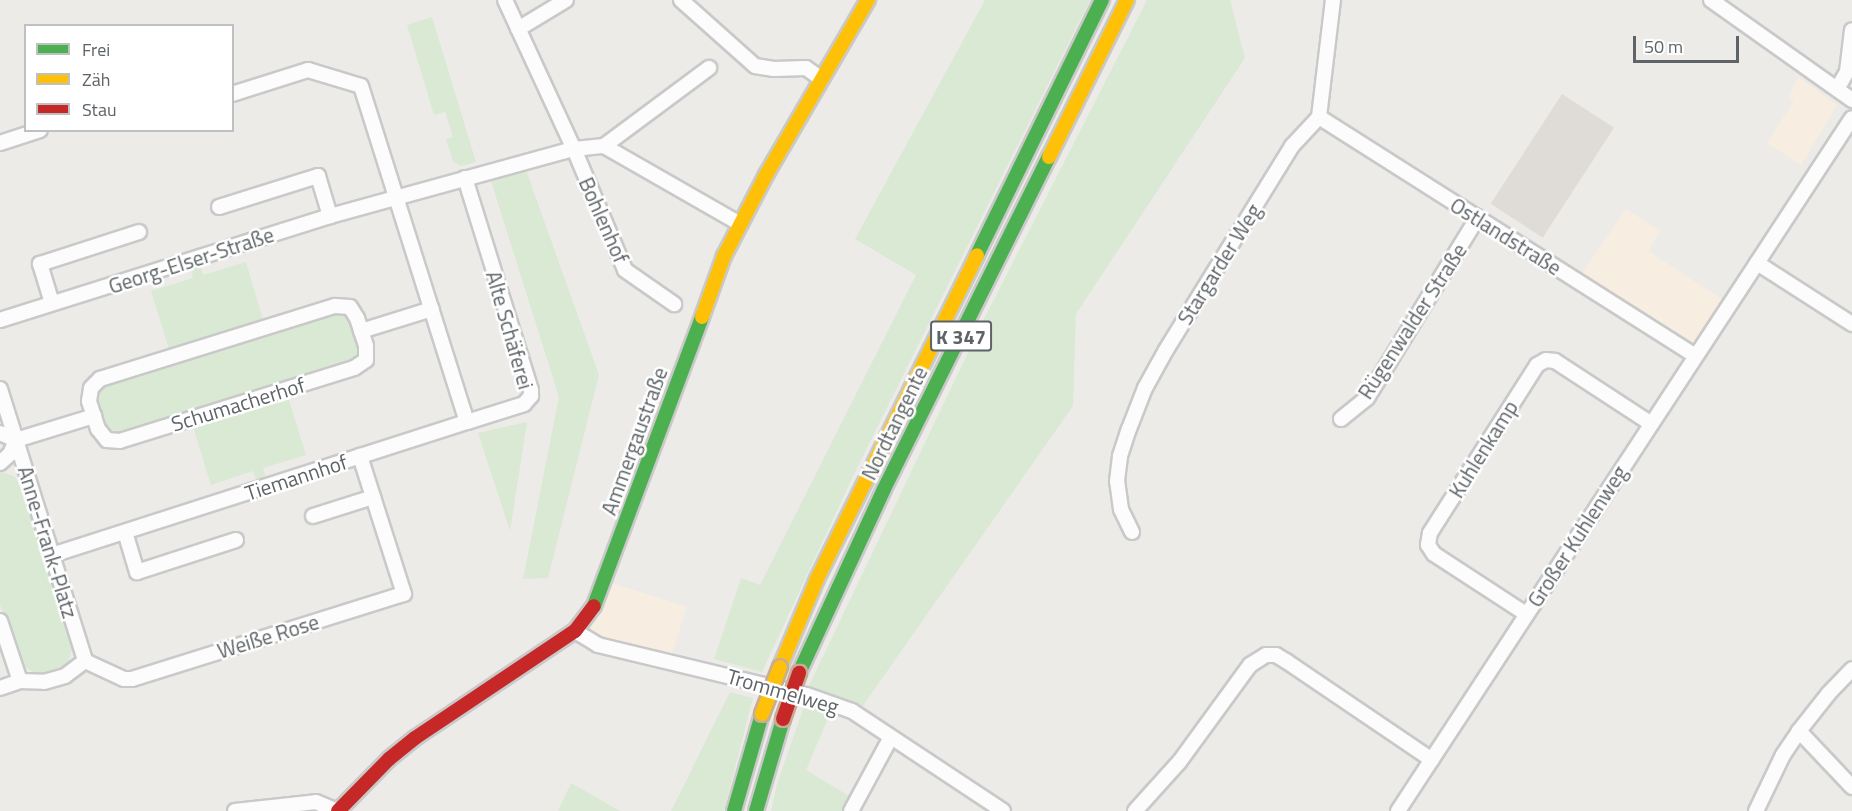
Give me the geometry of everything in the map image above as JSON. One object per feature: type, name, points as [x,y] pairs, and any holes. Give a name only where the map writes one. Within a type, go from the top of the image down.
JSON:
[{"type":"main road","name":"Ammergaustraße","points":[[338,811],[389,759],[416,738],[575,631],[588,617],[600,594],[724,256],[766,175],[868,0]]},
{"type":"main road","name":"Nordtangente","points":[[734,811],[762,714],[826,562],[1102,0]]},
{"type":"main road","name":"Nordtangente","points":[[756,811],[799,674],[884,489],[1127,0]]},
{"type":"street","name":"Bohlenhof","points":[[505,0],[574,149],[625,270],[674,304]]},
{"type":"street","points":[[518,29],[566,0]]},
{"type":"street","points":[[681,0],[755,66],[774,69],[806,68],[822,79]]},
{"type":"street","points":[[1318,117],[1333,0]]},
{"type":"street","points":[[1711,0],[1852,100]]},
{"type":"street","points":[[1837,89],[1847,72],[1852,30]]},
{"type":"street","points":[[709,68],[604,146],[740,224]]},
{"type":"street","points":[[234,93],[308,70],[361,86],[467,422]]},
{"type":"street","name":"Ostlandstraße","points":[[1318,117],[1694,355]]},
{"type":"street","name":"Stargarder Weg","points":[[1132,532],[1121,509],[1117,481],[1120,456],[1145,388],[1292,146],[1318,117]]},
{"type":"street","name":"Großer Kuhlenweg","points":[[1398,811],[1694,355],[1852,118]]},
{"type":"street","points":[[0,143],[34,132]]},
{"type":"street","name":"Georg-Elser-Straße","points":[[0,320],[330,216],[574,149],[604,146]]},
{"type":"street","name":"Georg-Elser-Straße","points":[[219,207],[318,176],[330,216]]},
{"type":"street","name":"Alte Schäferei","points":[[465,178],[531,390],[531,396],[524,404],[467,422]]},
{"type":"street","name":"Rügenwalder Straße","points":[[1341,419],[1367,398],[1478,218]]},
{"type":"street","name":"Georg-Elser-Straße","points":[[52,303],[39,264],[139,232]]},
{"type":"street","points":[[1757,263],[1852,324]]},
{"type":"street","name":"Schumacherhof","points":[[335,306],[350,308],[357,318],[361,331],[366,346],[366,360],[343,371],[120,441],[107,440],[98,429],[89,401],[91,388],[100,379],[335,306]]},
{"type":"street","points":[[361,331],[432,309]]},
{"type":"street","name":"Kuhlenkamp","points":[[1526,614],[1434,554],[1428,544],[1430,533],[1537,365],[1545,360],[1555,361],[1650,423]]},
{"type":"street","name":"Anne-Frank-Platz","points":[[0,389],[85,661]]},
{"type":"street","points":[[0,433],[16,440],[94,416]]},
{"type":"street","name":"Tiemannhof","points":[[52,555],[467,422]]},
{"type":"street","points":[[0,463],[10,454],[16,440]]},
{"type":"street","name":"Weiße Rose","points":[[85,661],[124,679],[132,679],[404,594],[360,456]]},
{"type":"street","name":"Tiemannhof","points":[[313,516],[373,497]]},
{"type":"street","points":[[124,532],[137,572],[236,540]]},
{"type":"street","points":[[0,621],[20,681]]},
{"type":"street","name":"Trommelweg","points":[[575,631],[598,645],[807,695],[852,711],[1003,811]]},
{"type":"street","points":[[1135,811],[1180,762],[1250,665],[1266,655],[1276,656],[1286,661],[1432,760]]},
{"type":"street","points":[[0,688],[20,681],[44,682],[65,676],[85,661]]},
{"type":"street","points":[[1756,811],[1798,731],[1852,669]]},
{"type":"street","points":[[1798,731],[1852,787]]},
{"type":"street","points":[[851,811],[891,737]]},
{"type":"street","points":[[235,811],[316,802],[338,811]]},
{"type":"shaded area","points":[[1798,77],[1837,105],[1801,165],[1767,143],[1794,101],[1789,97]]},
{"type":"shaded area","points":[[1562,94],[1614,128],[1543,238],[1491,204]]},
{"type":"shaded area","points":[[1626,209],[1660,231],[1648,251],[1729,304],[1694,355],[1577,281]]},
{"type":"shaded area","points":[[605,581],[687,607],[669,662],[575,631]]},
{"type":"green space","points":[[985,0],[1090,0],[855,472],[762,672],[714,659],[741,578],[760,585],[916,275],[855,239]]},
{"type":"green space","points":[[1147,0],[1230,0],[1245,58],[1076,314],[1073,406],[862,707],[807,690],[985,317]]},
{"type":"green space","points":[[432,17],[476,162],[461,166],[453,161],[446,139],[453,137],[445,112],[434,115],[407,25]]},
{"type":"green space","points":[[525,167],[599,375],[548,578],[523,579],[559,397],[490,178]]},
{"type":"green space","points":[[246,262],[263,320],[169,349],[151,291],[193,278],[190,268],[200,265],[203,275]]},
{"type":"green space","points":[[338,310],[348,314],[360,342],[360,353],[353,362],[124,435],[112,435],[104,428],[95,405],[95,394],[102,385]]},
{"type":"green space","points":[[288,397],[306,455],[263,468],[266,479],[257,482],[253,471],[211,485],[193,427]]},
{"type":"green space","points":[[527,422],[510,531],[478,433]]},
{"type":"green space","points":[[0,471],[15,477],[26,492],[73,646],[68,663],[53,674],[35,674],[20,663],[0,604]]},
{"type":"green space","points":[[730,692],[753,698],[724,811],[671,811]]},
{"type":"green space","points":[[806,701],[827,707],[827,721],[806,770],[849,796],[842,811],[771,811],[777,784]]},
{"type":"green space","points":[[571,783],[620,811],[558,811]]},
{"type":"traffic: fast","points":[[977,255],[1102,0]]},
{"type":"traffic: fast","points":[[799,673],[884,489],[1049,157]]},
{"type":"traffic: fast","points":[[594,606],[702,317]]},
{"type":"traffic: fast","points":[[734,811],[762,714]]},
{"type":"traffic: fast","points":[[756,811],[783,719]]},
{"type":"traffic: slow","points":[[702,317],[724,256],[766,175],[868,0]]},
{"type":"traffic: slow","points":[[1049,157],[1127,0]]},
{"type":"traffic: slow","points":[[780,667],[817,579],[977,255]]},
{"type":"traffic: slow","points":[[762,714],[780,667]]},
{"type":"traffic: jam","points":[[338,811],[389,759],[415,738],[575,631],[594,606]]},
{"type":"traffic: jam","points":[[783,719],[799,673]]}]
